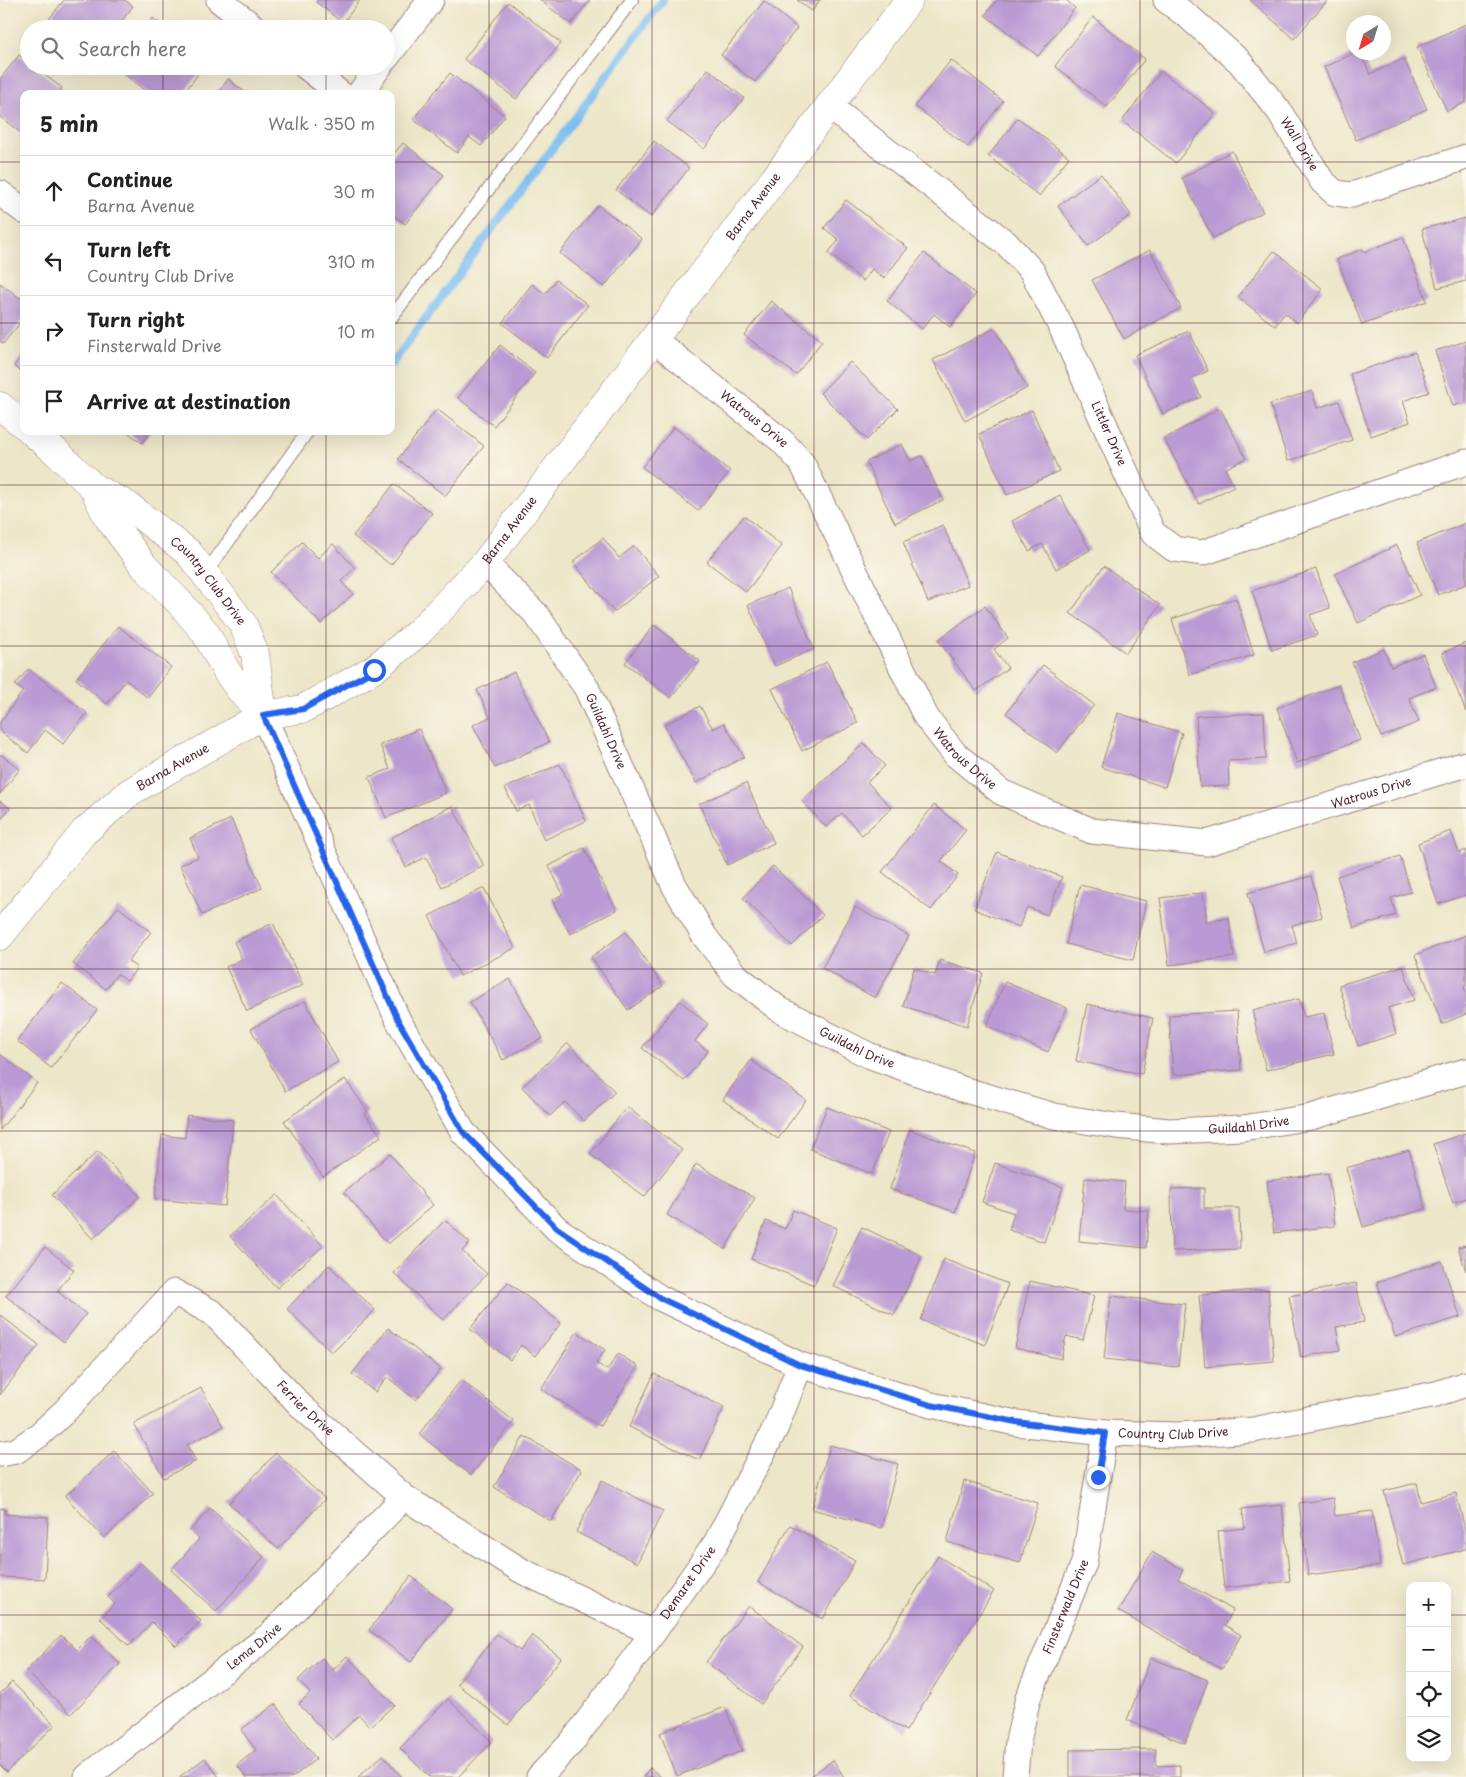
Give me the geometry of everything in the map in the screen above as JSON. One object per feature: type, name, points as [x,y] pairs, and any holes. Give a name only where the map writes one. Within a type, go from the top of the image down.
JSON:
[{"type":"street","points":[[219,0],[245,20]]},
{"type":"street","points":[[395,46],[431,0]]},
{"type":"street","name":"Barna Avenue","points":[[0,936],[84,832],[130,792],[263,715],[303,709],[374,670],[419,632],[485,563],[909,0]]},
{"type":"street","name":"Wall Drive","points":[[1166,0],[1190,18],[1239,61],[1279,111],[1322,181],[1335,193],[1352,195],[1466,157]]},
{"type":"street","points":[[317,75],[336,90]]},
{"type":"street","points":[[362,90],[373,75]]},
{"type":"street","name":"Littler Drive","points":[[830,106],[1007,244],[1032,271],[1063,332],[1152,533],[1174,549],[1202,553],[1466,462]]},
{"type":"street","points":[[0,193],[20,208]]},
{"type":"street","name":"Watrous Drive","points":[[653,339],[782,441],[802,463],[926,717],[955,754],[1001,792],[1092,831],[1207,843],[1466,764]]},
{"type":"street","points":[[0,406],[20,422]]},
{"type":"street","name":"Country Club Drive","points":[[36,435],[93,487],[127,505],[189,553],[244,624],[255,654],[263,715],[398,1020],[463,1132],[557,1228],[660,1298],[800,1365],[931,1405],[1016,1422],[1105,1433],[1178,1435],[1253,1430],[1436,1394],[1466,1384]]},
{"type":"street","name":"Country Club Drive","points":[[93,487],[107,516],[144,566],[180,602],[205,632],[227,672],[240,690],[263,715]]},
{"type":"street","name":"Guildahl Drive","points":[[485,563],[536,614],[586,689],[674,885],[705,936],[735,975],[780,1010],[868,1055],[962,1089],[1054,1116],[1116,1126],[1169,1131],[1243,1128],[1311,1117],[1466,1071]]},
{"type":"street","name":"Ferrier Drive","points":[[0,1454],[16,1451],[45,1430],[65,1411],[174,1292],[213,1313],[303,1408],[404,1496],[522,1571],[653,1633]]},
{"type":"street","name":"Demaret Drive","points":[[539,1777],[572,1742],[653,1633],[716,1543],[776,1427],[800,1365]]},
{"type":"street","name":"Finsterwald Drive","points":[[1015,1777],[1018,1741],[1028,1698],[1084,1563],[1105,1433]]},
{"type":"street","name":"Lema Drive","points":[[87,1777],[270,1635],[404,1496]]},
{"type":"lane","points":[[395,313],[632,0]]},
{"type":"lane","points":[[205,574],[305,435]]},
{"type":"building","points":[[64,0],[125,0],[133,6],[123,20],[49,19]]},
{"type":"building","points":[[318,0],[360,0],[345,20],[339,20],[316,2]]},
{"type":"building","points":[[540,0],[590,0],[571,24]]},
{"type":"building","points":[[797,0],[820,0],[812,11]]},
{"type":"building","points":[[997,0],[1066,0],[1075,8],[1038,56],[985,15]]},
{"type":"building","points":[[1250,0],[1328,0],[1294,39]]},
{"type":"building","points":[[764,1],[797,28],[755,82],[721,55]]},
{"type":"building","points":[[508,2],[561,43],[516,99],[464,59]]},
{"type":"building","points":[[1093,17],[1145,59],[1107,107],[1055,66]]},
{"type":"building","points":[[1466,24],[1466,102],[1447,111],[1417,47]]},
{"type":"building","points":[[19,55],[20,75],[45,75],[62,88],[61,90],[20,90],[20,132],[0,117],[0,79]]},
{"type":"building","points":[[1346,57],[1346,60],[1364,60],[1370,74],[1404,59],[1427,109],[1356,140],[1324,67]]},
{"type":"building","points":[[951,60],[1003,101],[968,147],[915,106]]},
{"type":"building","points":[[708,69],[744,98],[704,149],[667,121]]},
{"type":"building","points":[[1161,71],[1215,113],[1176,163],[1122,121]]},
{"type":"building","points":[[450,73],[505,116],[481,146],[469,137],[457,153],[413,119]]},
{"type":"building","points":[[125,75],[197,75],[186,90],[144,90]]},
{"type":"building","points":[[228,79],[242,90],[220,90]]},
{"type":"building","points":[[1018,118],[1069,157],[1039,196],[988,156]]},
{"type":"building","points":[[654,141],[689,168],[651,217],[616,190]]},
{"type":"building","points":[[403,143],[444,175],[405,224],[395,216],[395,152]]},
{"type":"building","points":[[1232,151],[1263,212],[1213,238],[1182,178]]},
{"type":"building","points":[[1101,174],[1131,215],[1088,246],[1058,206]]},
{"type":"building","points":[[846,200],[908,248],[884,278],[872,269],[863,281],[828,253],[839,240],[824,228]]},
{"type":"building","points":[[598,205],[642,239],[604,287],[560,253]]},
{"type":"building","points":[[1466,218],[1466,281],[1437,288],[1422,229]]},
{"type":"building","points":[[1403,237],[1427,301],[1362,325],[1337,259],[1363,249],[1364,252]]},
{"type":"building","points":[[1150,250],[1181,308],[1124,339],[1092,280]]},
{"type":"building","points":[[1274,251],[1323,289],[1297,323],[1285,313],[1275,326],[1238,297]]},
{"type":"building","points":[[924,253],[976,294],[950,327],[934,314],[922,329],[887,301]]},
{"type":"building","points":[[556,280],[588,305],[547,358],[502,323],[532,284],[545,294]]},
{"type":"building","points":[[0,283],[20,298],[20,323],[3,344],[0,341]]},
{"type":"building","points":[[771,301],[822,341],[796,375],[744,335]]},
{"type":"building","points":[[995,328],[1027,388],[965,421],[933,360]]},
{"type":"building","points":[[1189,331],[1208,371],[1192,378],[1201,397],[1163,414],[1135,355]]},
{"type":"building","points":[[1466,341],[1466,402],[1453,406],[1435,351]]},
{"type":"building","points":[[500,345],[535,373],[494,426],[458,398]]},
{"type":"building","points":[[1415,352],[1429,392],[1403,401],[1410,422],[1371,436],[1350,374]]},
{"type":"building","points":[[20,358],[20,371],[14,366]]},
{"type":"building","points":[[850,362],[898,409],[867,440],[820,393]]},
{"type":"building","points":[[1312,391],[1317,408],[1339,401],[1352,440],[1288,461],[1270,404]]},
{"type":"building","points":[[1220,408],[1246,458],[1225,469],[1234,486],[1199,504],[1164,439]]},
{"type":"building","points":[[437,409],[484,446],[445,496],[398,459]]},
{"type":"building","points":[[1032,410],[1059,471],[1007,495],[979,434]]},
{"type":"building","points":[[674,427],[730,471],[698,511],[642,467]]},
{"type":"building","points":[[131,435],[148,435],[142,443]]},
{"type":"building","points":[[902,444],[910,461],[922,456],[943,500],[895,523],[866,462]]},
{"type":"building","points":[[394,484],[432,513],[391,565],[353,536]]},
{"type":"building","points":[[1060,495],[1090,550],[1056,569],[1042,544],[1029,551],[1012,521]]},
{"type":"building","points":[[744,516],[782,546],[746,592],[707,562]]},
{"type":"building","points":[[1466,523],[1466,584],[1438,595],[1417,543]]},
{"type":"building","points":[[943,525],[968,585],[928,602],[903,542]]},
{"type":"building","points":[[603,538],[619,558],[634,546],[659,576],[614,612],[573,562]]},
{"type":"building","points":[[302,542],[318,558],[333,544],[355,568],[341,581],[353,594],[321,624],[271,572]]},
{"type":"building","points":[[1397,545],[1420,595],[1358,623],[1335,574]]},
{"type":"building","points":[[1104,566],[1160,605],[1126,653],[1070,613]]},
{"type":"building","points":[[1316,569],[1330,608],[1310,615],[1317,635],[1272,650],[1252,591]]},
{"type":"building","points":[[788,588],[814,649],[775,666],[748,605]]},
{"type":"building","points":[[1236,598],[1254,655],[1190,675],[1172,619]]},
{"type":"building","points":[[985,606],[1008,638],[994,649],[1008,668],[976,691],[938,640]]},
{"type":"building","points":[[654,625],[700,661],[671,698],[625,663]]},
{"type":"building","points":[[118,626],[171,667],[148,698],[126,680],[107,704],[76,679]]},
{"type":"building","points":[[1466,643],[1466,712],[1442,653]]},
{"type":"building","points":[[1384,649],[1391,667],[1423,654],[1436,687],[1409,698],[1419,722],[1381,737],[1352,662]]},
{"type":"building","points":[[827,662],[858,723],[802,751],[772,689]]},
{"type":"building","points":[[1043,665],[1094,705],[1057,753],[1006,713]]},
{"type":"building","points":[[28,669],[87,713],[63,744],[45,730],[28,753],[0,731],[0,722],[23,691],[15,685]]},
{"type":"building","points":[[514,672],[549,742],[495,768],[473,725],[490,717],[477,690]]},
{"type":"building","points":[[1339,685],[1360,740],[1297,763],[1277,708]]},
{"type":"building","points":[[700,706],[713,729],[724,723],[744,757],[696,783],[664,725]]},
{"type":"building","points":[[1118,713],[1182,733],[1165,787],[1101,767]]},
{"type":"building","points":[[1264,713],[1266,759],[1228,761],[1229,786],[1200,787],[1196,716]]},
{"type":"building","points":[[419,729],[446,793],[386,818],[369,777],[390,769],[380,745]]},
{"type":"building","points":[[864,743],[885,766],[867,782],[892,808],[862,835],[842,813],[826,827],[802,801]]},
{"type":"building","points":[[0,754],[20,769],[0,794]]},
{"type":"building","points":[[560,764],[586,821],[544,840],[529,805],[516,811],[505,788]]},
{"type":"building","points":[[746,783],[774,843],[727,865],[699,804]]},
{"type":"building","points":[[0,801],[10,808],[0,821]]},
{"type":"building","points":[[934,805],[966,830],[941,861],[958,875],[931,910],[882,872]]},
{"type":"building","points":[[452,806],[484,866],[442,887],[426,857],[406,867],[391,838]]},
{"type":"building","points":[[231,819],[262,888],[202,915],[180,865],[198,857],[190,838]]},
{"type":"building","points":[[1451,831],[1459,853],[1466,850],[1466,895],[1438,904],[1418,843]]},
{"type":"building","points":[[584,848],[617,910],[570,934],[552,900],[563,894],[549,866]]},
{"type":"building","points":[[997,852],[1062,877],[1047,915],[1027,907],[1019,927],[974,909]]},
{"type":"building","points":[[1400,856],[1411,892],[1391,898],[1396,915],[1354,928],[1337,876]]},
{"type":"building","points":[[773,866],[823,915],[792,946],[743,898]]},
{"type":"building","points":[[1311,876],[1322,917],[1292,925],[1297,943],[1264,952],[1248,893]]},
{"type":"building","points":[[1080,885],[1146,901],[1133,960],[1066,944]]},
{"type":"building","points":[[484,888],[515,948],[460,976],[429,916]]},
{"type":"building","points":[[1203,893],[1207,922],[1229,918],[1234,957],[1169,965],[1160,898]]},
{"type":"building","points":[[118,907],[151,932],[128,961],[137,968],[127,981],[117,974],[106,989],[73,964]]},
{"type":"building","points":[[855,907],[909,936],[875,998],[822,968]]},
{"type":"building","points":[[273,923],[303,985],[247,1011],[226,967],[242,959],[234,942]]},
{"type":"building","points":[[626,932],[663,986],[628,1010],[591,957]]},
{"type":"building","points":[[1466,935],[1466,986],[1464,987],[1466,992],[1466,1014],[1442,1024],[1415,955]]},
{"type":"building","points":[[940,960],[983,973],[967,1026],[903,1006],[914,968],[935,975]]},
{"type":"building","points":[[1403,966],[1414,1000],[1388,1008],[1396,1034],[1358,1046],[1339,985]]},
{"type":"building","points":[[510,979],[543,1038],[503,1060],[470,1002]]},
{"type":"building","points":[[1005,982],[1067,1008],[1048,1052],[987,1026]]},
{"type":"building","points":[[62,983],[97,1010],[51,1068],[17,1041]]},
{"type":"building","points":[[1299,999],[1304,1017],[1324,1013],[1334,1054],[1266,1070],[1252,1010]]},
{"type":"building","points":[[305,1001],[338,1062],[285,1091],[251,1029]]},
{"type":"building","points":[[680,1001],[708,1024],[695,1041],[708,1051],[684,1081],[642,1048]]},
{"type":"building","points":[[1087,1004],[1153,1018],[1142,1074],[1076,1061]]},
{"type":"building","points":[[1237,1011],[1241,1070],[1173,1075],[1169,1015]]},
{"type":"building","points":[[568,1043],[615,1092],[584,1121],[565,1102],[550,1116],[522,1087]]},
{"type":"building","points":[[0,1054],[37,1083],[0,1130]]},
{"type":"building","points":[[751,1060],[806,1100],[778,1139],[723,1100]]},
{"type":"building","points":[[345,1079],[368,1112],[365,1114],[381,1136],[323,1177],[284,1121]]},
{"type":"building","points":[[627,1107],[682,1150],[644,1197],[590,1154]]},
{"type":"building","points":[[827,1107],[889,1132],[872,1174],[810,1149]]},
{"type":"building","points":[[187,1115],[233,1120],[225,1206],[155,1199],[162,1135],[185,1138]]},
{"type":"building","points":[[910,1130],[975,1153],[955,1212],[890,1189]]},
{"type":"building","points":[[1466,1133],[1466,1198],[1453,1203],[1433,1144]]},
{"type":"building","points":[[1409,1150],[1426,1209],[1363,1227],[1346,1168]]},
{"type":"building","points":[[98,1151],[140,1196],[93,1239],[52,1195]]},
{"type":"building","points":[[390,1154],[433,1205],[388,1244],[344,1192]]},
{"type":"building","points":[[995,1163],[1063,1187],[1044,1242],[1009,1230],[1014,1213],[982,1202]]},
{"type":"building","points":[[696,1164],[755,1198],[725,1249],[667,1215]]},
{"type":"building","points":[[1328,1173],[1335,1226],[1274,1233],[1267,1181]]},
{"type":"building","points":[[1085,1178],[1125,1182],[1123,1209],[1149,1211],[1146,1248],[1079,1241]]},
{"type":"building","points":[[1204,1188],[1204,1208],[1239,1208],[1240,1249],[1172,1251],[1171,1189]]},
{"type":"building","points":[[277,1195],[323,1246],[277,1288],[230,1236]]},
{"type":"building","points":[[793,1210],[837,1228],[814,1285],[751,1259],[766,1221],[785,1229]]},
{"type":"building","points":[[445,1220],[470,1243],[462,1251],[487,1274],[443,1320],[394,1273]]},
{"type":"building","points":[[862,1227],[922,1256],[894,1315],[833,1286]]},
{"type":"building","points":[[1466,1245],[1466,1271],[1458,1247]]},
{"type":"building","points":[[45,1247],[74,1270],[57,1291],[86,1314],[64,1342],[6,1296]]},
{"type":"building","points":[[944,1259],[1008,1284],[985,1345],[921,1320]]},
{"type":"building","points":[[1442,1261],[1460,1317],[1395,1337],[1377,1282]]},
{"type":"building","points":[[329,1265],[375,1310],[332,1353],[287,1309]]},
{"type":"building","points":[[1030,1281],[1094,1296],[1083,1340],[1066,1336],[1061,1359],[1015,1348]]},
{"type":"building","points":[[508,1282],[561,1323],[535,1356],[521,1345],[510,1360],[470,1329]]},
{"type":"building","points":[[1356,1283],[1364,1322],[1336,1327],[1340,1350],[1301,1357],[1289,1296]]},
{"type":"building","points":[[1268,1289],[1274,1361],[1205,1367],[1199,1295]]},
{"type":"building","points":[[1111,1296],[1185,1304],[1178,1367],[1104,1359]]},
{"type":"building","points":[[0,1315],[39,1345],[0,1395]]},
{"type":"building","points":[[388,1328],[441,1369],[416,1400],[387,1377],[375,1392],[352,1374]]},
{"type":"building","points":[[577,1332],[605,1350],[596,1363],[607,1370],[618,1354],[638,1366],[600,1426],[541,1389]]},
{"type":"building","points":[[654,1374],[724,1407],[699,1460],[629,1427]]},
{"type":"building","points":[[461,1380],[514,1421],[471,1475],[419,1434]]},
{"type":"building","points":[[201,1388],[223,1426],[187,1445],[196,1461],[164,1478],[134,1424]]},
{"type":"building","points":[[524,1436],[582,1470],[551,1521],[494,1487]]},
{"type":"building","points":[[830,1445],[898,1464],[881,1528],[812,1509]]},
{"type":"building","points":[[114,1451],[153,1493],[104,1538],[65,1496]]},
{"type":"building","points":[[276,1453],[325,1499],[278,1549],[229,1503]]},
{"type":"building","points":[[602,1480],[663,1511],[637,1563],[576,1532]]},
{"type":"building","points":[[964,1481],[1038,1503],[1020,1563],[947,1542]]},
{"type":"building","points":[[1417,1483],[1421,1502],[1456,1493],[1466,1533],[1466,1549],[1403,1565],[1384,1491]]},
{"type":"building","points":[[1333,1498],[1335,1516],[1372,1511],[1380,1566],[1308,1575],[1299,1503]]},
{"type":"building","points":[[1282,1505],[1290,1581],[1224,1588],[1218,1531],[1245,1528],[1242,1509]]},
{"type":"building","points":[[0,1508],[5,1509],[5,1514],[48,1517],[45,1579],[0,1577]]},
{"type":"building","points":[[210,1508],[264,1557],[216,1611],[171,1570],[199,1539],[190,1531]]},
{"type":"building","points":[[790,1525],[855,1561],[823,1619],[758,1582]]},
{"type":"building","points":[[1152,1552],[1183,1570],[1178,1579],[1233,1610],[1225,1625],[1241,1635],[1222,1669],[1118,1611]]},
{"type":"building","points":[[938,1556],[994,1591],[906,1731],[850,1696]]},
{"type":"building","points":[[141,1563],[201,1621],[176,1646],[152,1622],[129,1646],[100,1618],[115,1604],[108,1597]]},
{"type":"building","points":[[411,1576],[452,1609],[411,1662],[369,1630]]},
{"type":"building","points":[[749,1606],[803,1647],[761,1704],[706,1662]]},
{"type":"building","points":[[497,1634],[520,1651],[532,1635],[561,1658],[508,1725],[457,1684]]},
{"type":"building","points":[[61,1635],[77,1650],[91,1636],[120,1664],[71,1714],[26,1671]]},
{"type":"building","points":[[347,1656],[394,1705],[370,1727],[359,1715],[332,1740],[299,1704],[310,1693],[298,1680],[322,1658],[333,1670]]},
{"type":"building","points":[[1151,1658],[1208,1680],[1185,1743],[1127,1720]]},
{"type":"building","points":[[12,1682],[55,1725],[7,1772],[0,1765],[0,1694]]},
{"type":"building","points":[[448,1699],[492,1742],[458,1777],[429,1777],[400,1748]]},
{"type":"building","points":[[275,1704],[316,1759],[293,1777],[246,1777],[237,1765],[256,1750],[241,1730]]},
{"type":"building","points":[[725,1707],[742,1751],[677,1776],[660,1733]]},
{"type":"building","points":[[1156,1749],[1156,1766],[1180,1765],[1180,1777],[1070,1777],[1070,1750]]},
{"type":"building","points":[[383,1755],[402,1777],[358,1777]]},
{"type":"building","points":[[205,1758],[219,1777],[179,1777]]},
{"type":"building","points":[[833,1760],[844,1777],[809,1777]]},
{"type":"building","points":[[650,1768],[661,1777],[643,1777]]},
{"type":"waterway","points":[[395,360],[663,0]]},
{"type":"route","points":[[374,670],[303,709],[263,715],[398,1020],[463,1132],[557,1228],[660,1298],[800,1365],[931,1405],[1016,1422],[1105,1433],[1098,1477]]}]
